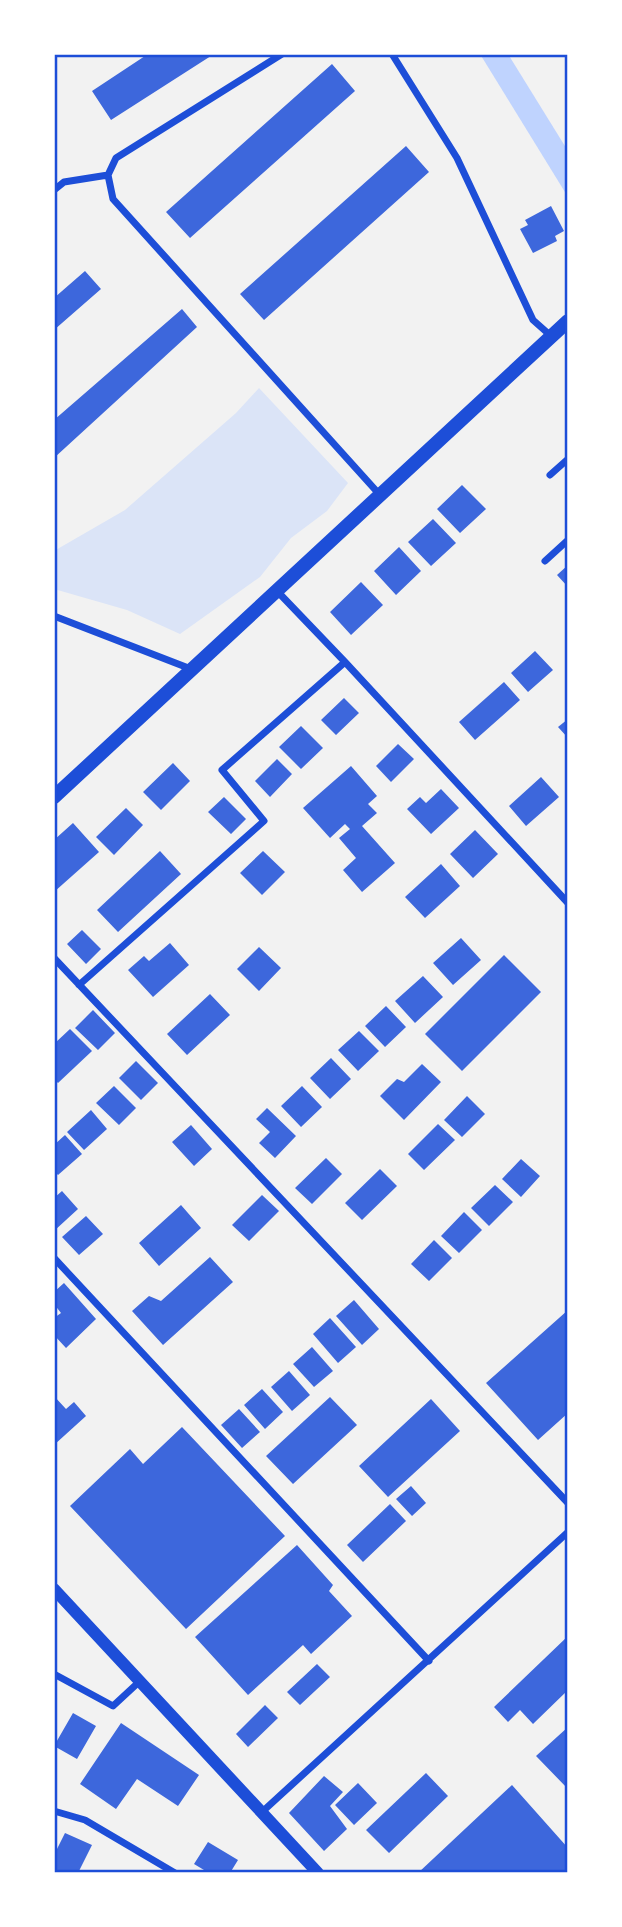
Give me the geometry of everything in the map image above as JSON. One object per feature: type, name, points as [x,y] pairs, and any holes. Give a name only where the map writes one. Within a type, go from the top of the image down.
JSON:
[{"type":"main road","points":[[54,797],[568,321]]},
{"type":"street","points":[[282,54],[116,158],[108,175],[113,199],[380,495]]},
{"type":"street","points":[[392,54],[457,158],[533,320],[551,336]]},
{"type":"street","points":[[54,190],[64,182],[108,175]]},
{"type":"street","points":[[550,475],[568,459]]},
{"type":"street","points":[[545,561],[568,540]]},
{"type":"street","points":[[276,591],[568,903]]},
{"type":"street","points":[[54,616],[191,670]]},
{"type":"street","points":[[79,985],[264,821],[222,769],[345,662]]},
{"type":"street","points":[[54,958],[568,1503]]},
{"type":"street","points":[[54,1258],[429,1661]]},
{"type":"street","points":[[262,1812],[568,1532]]},
{"type":"street","points":[[54,1588],[318,1873]]},
{"type":"street","points":[[54,1674],[113,1706],[141,1681]]},
{"type":"street","points":[[54,1811],[85,1819],[175,1873]]},
{"type":"shaded area","points":[[259,388],[348,483],[327,511],[291,538],[260,577],[180,634],[127,610],[54,589],[54,551],[125,510],[236,413]]},
{"type":"water","points":[[480,54],[508,54],[568,151],[568,197]]},
{"type":"building","points":[[148,54],[214,54],[111,120],[92,91]]},
{"type":"building","points":[[332,64],[355,91],[190,238],[166,212]]},
{"type":"building","points":[[406,146],[429,172],[264,320],[240,294]]},
{"type":"building","points":[[551,206],[564,231],[555,236],[557,241],[533,253],[520,229],[528,225],[525,220]]},
{"type":"building","points":[[85,271],[101,289],[54,330],[54,298]]},
{"type":"building","points":[[182,309],[197,327],[54,458],[54,420]]},
{"type":"building","points":[[462,485],[486,509],[460,533],[437,509]]},
{"type":"building","points":[[433,519],[456,543],[431,566],[408,542]]},
{"type":"building","points":[[399,547],[421,571],[396,595],[374,571]]},
{"type":"building","points":[[568,565],[568,587],[557,575]]},
{"type":"building","points":[[361,582],[383,605],[351,635],[330,612]]},
{"type":"building","points":[[535,651],[553,670],[528,692],[511,673]]},
{"type":"building","points":[[504,682],[520,700],[475,740],[459,722]]},
{"type":"building","points":[[344,698],[359,713],[336,735],[321,720]]},
{"type":"building","points":[[568,719],[568,738],[558,727]]},
{"type":"building","points":[[301,726],[323,748],[301,769],[279,747]]},
{"type":"building","points":[[398,744],[414,759],[391,782],[376,766]]},
{"type":"building","points":[[277,759],[292,774],[270,797],[255,781]]},
{"type":"building","points":[[173,763],[190,781],[161,810],[143,792]]},
{"type":"building","points":[[351,766],[377,796],[368,804],[377,813],[362,826],[395,863],[362,892],[343,870],[356,858],[339,838],[350,829],[345,824],[330,838],[303,808]]},
{"type":"building","points":[[541,777],[559,797],[526,826],[509,806]]},
{"type":"building","points":[[441,789],[459,808],[431,834],[407,809],[420,797],[426,803]]},
{"type":"building","points":[[224,797],[246,819],[231,834],[208,812]]},
{"type":"building","points":[[126,808],[143,825],[114,855],[96,837]]},
{"type":"building","points":[[73,823],[99,852],[54,892],[54,840]]},
{"type":"building","points":[[475,830],[498,854],[473,878],[450,854]]},
{"type":"building","points":[[160,851],[181,874],[118,932],[97,910]]},
{"type":"building","points":[[263,851],[285,872],[262,895],[240,873]]},
{"type":"building","points":[[441,864],[460,886],[425,918],[405,897]]},
{"type":"building","points":[[82,930],[101,949],[86,964],[67,944]]},
{"type":"building","points":[[461,938],[481,960],[453,985],[433,963]]},
{"type":"building","points":[[170,943],[189,965],[153,997],[128,970],[144,956],[149,961]]},
{"type":"building","points":[[259,947],[281,968],[259,991],[237,969]]},
{"type":"building","points":[[504,955],[541,992],[462,1071],[425,1034]]},
{"type":"building","points":[[423,976],[443,997],[415,1023],[395,1001]]},
{"type":"building","points":[[210,994],[230,1015],[187,1055],[167,1034]]},
{"type":"building","points":[[386,1006],[406,1027],[385,1047],[365,1026]]},
{"type":"building","points":[[93,1010],[115,1033],[98,1050],[75,1028]]},
{"type":"building","points":[[70,1029],[92,1051],[58,1083],[54,1079],[54,1044]]},
{"type":"building","points":[[359,1031],[379,1051],[358,1071],[338,1050]]},
{"type":"building","points":[[331,1058],[351,1079],[330,1099],[310,1078]]},
{"type":"building","points":[[136,1061],[158,1083],[141,1100],[119,1078]]},
{"type":"building","points":[[422,1064],[441,1082],[404,1120],[380,1096],[397,1079],[404,1082]]},
{"type":"building","points":[[114,1086],[136,1108],[119,1125],[96,1103]]},
{"type":"building","points":[[302,1086],[322,1107],[301,1127],[281,1106]]},
{"type":"building","points":[[467,1096],[485,1114],[462,1137],[444,1120]]},
{"type":"building","points":[[267,1108],[296,1136],[275,1158],[259,1143],[270,1132],[256,1119]]},
{"type":"building","points":[[91,1110],[107,1129],[84,1150],[67,1132]]},
{"type":"building","points":[[438,1124],[455,1140],[424,1170],[408,1154]]},
{"type":"building","points":[[191,1125],[212,1149],[194,1166],[172,1142]]},
{"type":"building","points":[[65,1135],[82,1154],[58,1175],[54,1171],[54,1145]]},
{"type":"building","points":[[326,1158],[342,1174],[312,1204],[295,1188]]},
{"type":"building","points":[[521,1159],[540,1176],[521,1197],[502,1179]]},
{"type":"building","points":[[380,1169],[397,1186],[362,1220],[345,1203]]},
{"type":"building","points":[[495,1185],[513,1202],[489,1226],[471,1208]]},
{"type":"building","points":[[62,1191],[78,1209],[54,1231],[54,1198]]},
{"type":"building","points":[[262,1195],[279,1211],[249,1241],[232,1225]]},
{"type":"building","points":[[181,1205],[201,1228],[159,1266],[139,1243]]},
{"type":"building","points":[[464,1212],[482,1230],[459,1253],[441,1236]]},
{"type":"building","points":[[86,1216],[103,1234],[79,1255],[62,1237]]},
{"type":"building","points":[[434,1240],[452,1258],[429,1281],[411,1264]]},
{"type":"building","points":[[210,1257],[233,1282],[163,1345],[132,1311],[149,1296],[161,1301]]},
{"type":"building","points":[[64,1283],[96,1319],[66,1348],[54,1335],[54,1318],[61,1313],[54,1304],[54,1292]]},
{"type":"building","points":[[354,1300],[379,1329],[362,1345],[336,1316]]},
{"type":"building","points":[[568,1310],[568,1413],[538,1440],[486,1383]]},
{"type":"building","points":[[330,1318],[356,1347],[338,1363],[313,1334]]},
{"type":"building","points":[[312,1347],[333,1371],[314,1387],[293,1364]]},
{"type":"building","points":[[289,1371],[310,1395],[292,1411],[271,1387]]},
{"type":"building","points":[[262,1389],[283,1412],[265,1429],[244,1405]]},
{"type":"building","points":[[54,1396],[66,1409],[74,1402],[86,1416],[54,1445]]},
{"type":"building","points":[[330,1397],[357,1425],[293,1484],[266,1456]]},
{"type":"building","points":[[431,1399],[460,1431],[388,1497],[359,1466]]},
{"type":"building","points":[[239,1409],[260,1432],[242,1448],[221,1425]]},
{"type":"building","points":[[182,1427],[285,1536],[186,1629],[70,1506],[130,1449],[143,1464]]},
{"type":"building","points":[[411,1486],[426,1503],[412,1516],[396,1499]]},
{"type":"building","points":[[390,1504],[406,1521],[363,1562],[347,1545]]},
{"type":"building","points":[[297,1545],[333,1585],[329,1591],[352,1616],[311,1654],[303,1645],[248,1695],[195,1637]]},
{"type":"building","points":[[568,1636],[568,1690],[533,1724],[520,1710],[508,1722],[494,1707]]},
{"type":"building","points":[[317,1664],[330,1677],[300,1705],[287,1692]]},
{"type":"building","points":[[265,1705],[278,1718],[248,1747],[236,1734]]},
{"type":"building","points":[[73,1713],[96,1726],[77,1759],[54,1746]]},
{"type":"building","points":[[121,1723],[199,1775],[178,1806],[137,1779],[116,1809],[80,1784]]},
{"type":"building","points":[[568,1727],[568,1789],[536,1756]]},
{"type":"building","points":[[426,1773],[448,1796],[389,1853],[366,1830]]},
{"type":"building","points":[[324,1776],[343,1792],[330,1806],[347,1829],[324,1851],[289,1813]]},
{"type":"building","points":[[358,1783],[377,1803],[354,1825],[335,1805]]},
{"type":"building","points":[[512,1785],[568,1848],[568,1873],[418,1873]]},
{"type":"building","points":[[65,1833],[92,1845],[78,1873],[54,1873],[54,1855]]},
{"type":"building","points":[[208,1842],[238,1860],[230,1873],[209,1873],[194,1864]]}]
